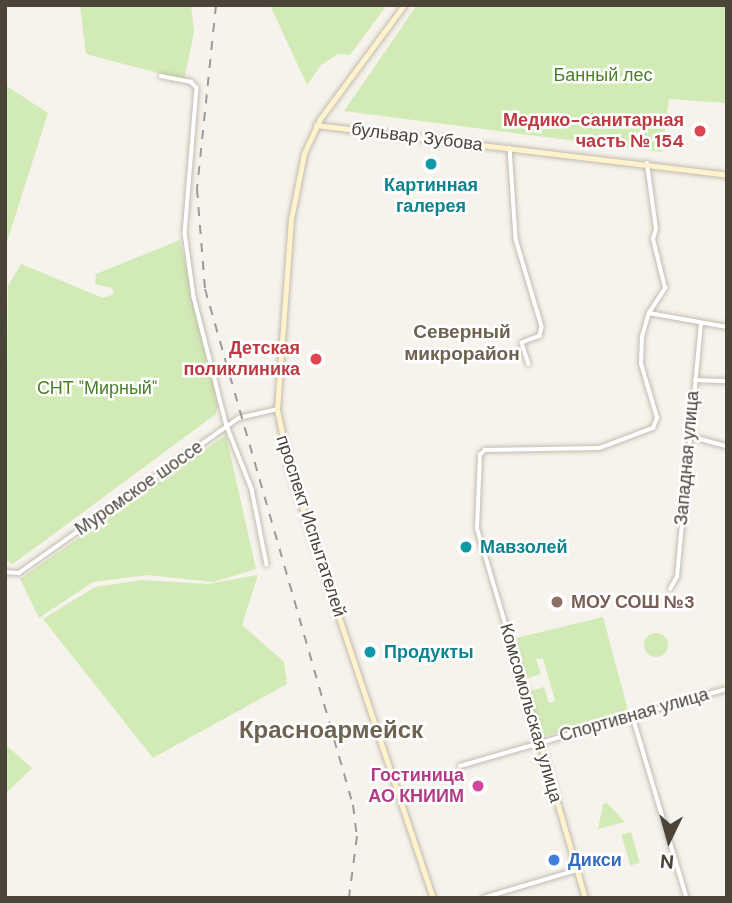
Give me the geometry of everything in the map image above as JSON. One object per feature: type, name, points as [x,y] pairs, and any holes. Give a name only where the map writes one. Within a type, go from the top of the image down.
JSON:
[{"type":"main road","name":"проспект Испытателей","points":[[404,5],[316,125],[304,154],[291,219],[277,409],[289,468],[433,898]]},
{"type":"main road","name":"бульвар Зубова","points":[[316,125],[727,175]]},
{"type":"main road","name":"Комсомольская улица","points":[[512,647],[585,898]]},
{"type":"street","points":[[161,76],[191,82],[197,88],[185,233],[194,297],[227,426],[252,489],[267,565]]},
{"type":"street","points":[[510,148],[516,239],[542,327],[540,336],[522,343],[530,364]]},
{"type":"street","points":[[647,164],[656,229],[653,239],[665,288],[649,313],[727,327]]},
{"type":"street","name":"Комсомольская улица","points":[[512,647],[477,529],[478,468],[485,450],[600,449],[653,428],[657,418],[641,364],[642,337],[649,313]]},
{"type":"street","name":"Западная улица","points":[[670,589],[677,577],[701,324]]},
{"type":"street","points":[[695,380],[727,381]]},
{"type":"street","name":"Муромское шоссе","points":[[5,572],[19,573],[239,418],[277,409]]},
{"type":"street","points":[[689,436],[727,446]]},
{"type":"street","name":"Спортивная улица","points":[[460,766],[727,689]]},
{"type":"street","points":[[633,717],[687,898]]},
{"type":"street","points":[[483,898],[577,870]]},
{"type":"green space","points":[[80,5],[191,5],[194,32],[184,80],[86,54]]},
{"type":"green space","points":[[270,5],[387,5],[350,55],[338,54],[321,65],[307,85]]},
{"type":"green space","name":"Банный лес","points":[[417,5],[727,5],[727,103],[669,99],[662,152],[344,111]]},
{"type":"green space","points":[[5,85],[48,113],[5,248]]},
{"type":"green space","name":"СНТ \"Мирный\"","points":[[180,240],[218,404],[216,414],[13,564],[5,560],[8,286],[21,264],[103,298],[114,294],[112,288],[95,284],[96,274]]},
{"type":"green space","points":[[226,435],[256,569],[213,582],[148,575],[93,582],[39,618],[20,579]]},
{"type":"green space","points":[[258,575],[242,625],[284,662],[287,684],[153,758],[43,619],[95,587],[142,580],[208,584]]},
{"type":"green space","points":[[603,617],[629,714],[540,737],[527,692],[544,687],[549,703],[555,701],[543,658],[536,659],[541,674],[524,679],[512,639]]},
{"type":"green space","points":[[656,633],[664,637],[668,645],[664,653],[656,657],[648,653],[644,645],[648,637]]},
{"type":"green space","points":[[5,744],[32,768],[5,794]]},
{"type":"green space","points":[[607,803],[625,822],[598,829],[603,804]]},
{"type":"green space","points":[[631,832],[640,863],[630,866],[621,835]]},
{"type":"railway","points":[[216,5],[197,189],[205,289],[353,805],[357,836],[349,898]]},
{"type":"place","name":"Медико-санитарная часть № 154","points":[[700,131]]},
{"type":"place","name":"Картинная галерея","points":[[431,164]]},
{"type":"place","name":"Детская поликлиника","points":[[316,359]]},
{"type":"place","name":"Мавзолей","points":[[466,547]]},
{"type":"place","name":"МОУ СОШ №3","points":[[557,602]]},
{"type":"place","name":"Продукты","points":[[370,652]]},
{"type":"place","name":"Гостиница АО КНИИМ","points":[[478,786]]},
{"type":"place","name":"Дикси","points":[[554,860]]},
{"type":"district","name":"Северный микрорайон","points":[[462,343]]},
{"type":"district","name":"Красноармейск","points":[[331,730]]}]
